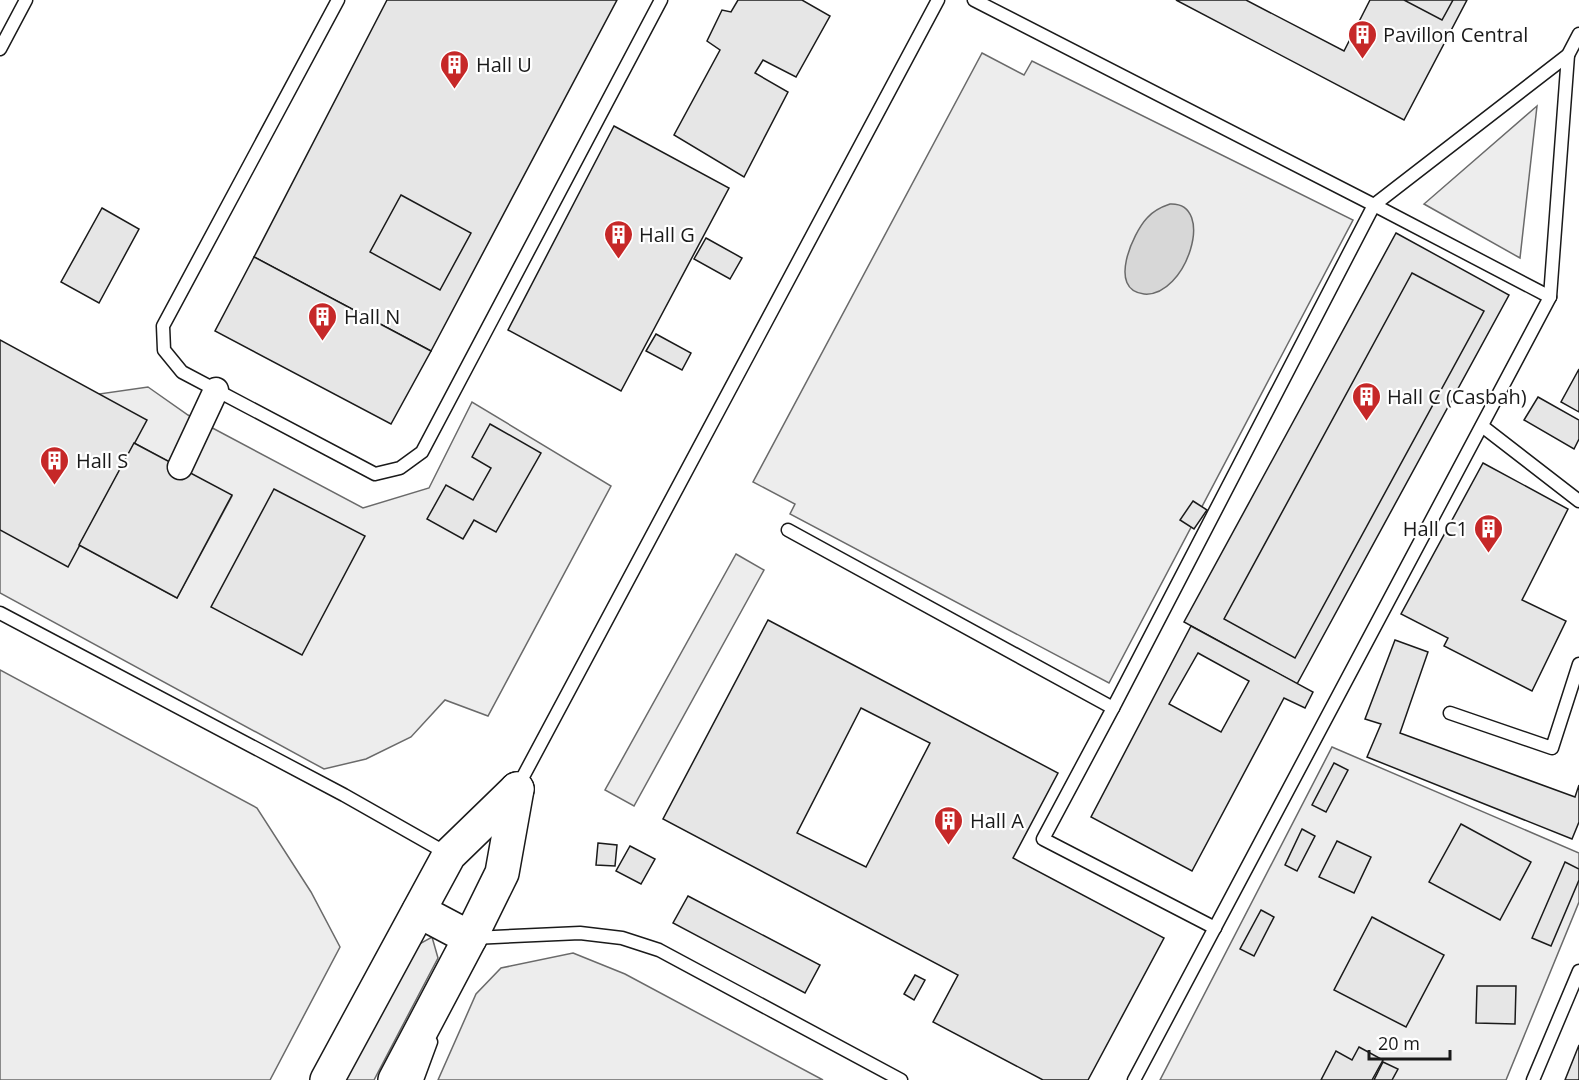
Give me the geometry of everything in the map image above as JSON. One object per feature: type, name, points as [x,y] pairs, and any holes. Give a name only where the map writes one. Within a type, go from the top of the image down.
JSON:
[{"type":"street","points":[[180,467],[216,390]]},
{"type":"street","points":[[327,1080],[449,855],[507,807]]},
{"type":"street","points":[[395,1080],[502,873],[507,807]]},
{"type":"street","points":[[419,911],[470,938]]},
{"type":"lane","points":[[0,49],[26,0]]},
{"type":"lane","points":[[338,0],[164,326],[164,350],[182,372],[375,474],[400,468],[422,452],[661,0]]},
{"type":"lane","points":[[507,807],[938,0]]},
{"type":"lane","points":[[974,0],[1550,297]]},
{"type":"lane","points":[[1134,1080],[1550,297],[1568,55],[1579,34]]},
{"type":"lane","points":[[1215,928],[1043,840],[1374,205],[1568,55]]},
{"type":"lane","points":[[1482,426],[1579,501]]},
{"type":"lane","points":[[788,530],[1113,708]]},
{"type":"lane","points":[[0,613],[344,795],[449,855]]},
{"type":"lane","points":[[1450,713],[1552,748],[1579,664]]},
{"type":"lane","points":[[417,1080],[470,938],[580,933],[622,938],[659,950],[901,1080]]},
{"type":"lane","points":[[1533,1080],[1579,971]]},
{"type":"shaded area","points":[[982,53],[1024,75],[1032,61],[1353,220],[1109,683],[790,514],[795,504],[753,482]]},
{"type":"shaded area","points":[[1537,106],[1520,258],[1424,204]]},
{"type":"shaded area","points":[[1170,204],[1184,207],[1192,218],[1194,233],[1190,250],[1183,267],[1172,281],[1159,291],[1144,294],[1133,290],[1127,283],[1126,260],[1141,225],[1152,213]]},
{"type":"shaded area","points":[[148,387],[188,415],[363,508],[429,488],[472,402],[611,486],[488,716],[445,700],[411,737],[366,759],[324,769],[0,593],[0,530],[79,545],[177,598],[232,496],[134,443],[99,394]]},
{"type":"shaded area","points":[[736,554],[764,570],[634,806],[605,790]]},
{"type":"shaded area","points":[[0,670],[257,808],[311,892],[340,947],[270,1080],[0,1080]]},
{"type":"shaded area","points":[[1332,747],[1579,853],[1579,902],[1506,1080],[1160,1080]]},
{"type":"shaded area","points":[[432,937],[438,958],[374,1080],[343,1080],[412,948]]},
{"type":"shaded area","points":[[573,953],[625,974],[823,1080],[438,1080],[476,994],[501,968]]},
{"type":"building","name":"Hall U","points":[[387,0],[617,0],[431,351],[254,257]]},
{"type":"building","points":[[738,0],[802,0],[830,16],[796,77],[763,60],[755,73],[788,92],[744,177],[674,135],[720,50],[707,41],[722,10],[731,12]]},
{"type":"building","name":"Pavillon Central","points":[[1176,0],[1246,0],[1344,51],[1370,0],[1467,0],[1404,120]]},
{"type":"building","points":[[1404,0],[1453,0],[1442,20]]},
{"type":"building","name":"Hall G","points":[[614,126],[729,188],[621,391],[508,330]]},
{"type":"building","points":[[401,195],[471,233],[440,290],[370,252]]},
{"type":"building","points":[[102,208],[139,229],[99,303],[61,282]]},
{"type":"building","name":"Hall C (Casbah)","points":[[1396,233],[1509,295],[1297,684],[1184,622]]},
{"type":"building","points":[[706,238],[742,258],[730,279],[694,259]]},
{"type":"building","name":"Hall N","points":[[254,257],[431,351],[391,424],[215,331]]},
{"type":"building","points":[[1412,273],[1484,311],[1295,658],[1224,619]]},
{"type":"building","points":[[656,334],[691,353],[682,370],[646,351]]},
{"type":"building","name":"Hall S","points":[[0,340],[147,420],[68,567],[0,530]]},
{"type":"building","points":[[1579,369],[1579,412],[1561,402]]},
{"type":"building","points":[[1538,397],[1579,420],[1579,439],[1574,449],[1524,420]]},
{"type":"building","points":[[490,424],[541,453],[496,532],[474,520],[463,539],[427,519],[446,485],[473,500],[491,468],[472,457]]},
{"type":"building","points":[[134,443],[232,495],[177,598],[79,545]]},
{"type":"building","name":"Hall C1","points":[[1483,463],[1568,509],[1522,600],[1566,621],[1532,691],[1444,646],[1448,638],[1401,614]]},
{"type":"building","points":[[274,489],[365,536],[302,655],[211,607]]},
{"type":"building","points":[[1193,501],[1207,510],[1194,529],[1180,520]]},
{"type":"building","name":"Hall A","points":[[768,620],[1058,773],[1013,858],[1164,938],[1088,1080],[1043,1080],[933,1022],[958,975],[663,819]],"holes":[[[861,708],[930,743],[866,867],[797,833]]]},
{"type":"building","points":[[1191,626],[1313,692],[1305,708],[1284,698],[1192,871],[1091,817]],"holes":[[[1198,653],[1249,681],[1221,732],[1169,704]]]},
{"type":"building","points":[[1395,640],[1428,652],[1400,733],[1575,797],[1579,785],[1579,822],[1572,839],[1367,757],[1381,724],[1365,719]]},
{"type":"building","points":[[1334,763],[1348,770],[1326,812],[1312,805]]},
{"type":"building","points":[[1461,824],[1531,862],[1500,920],[1429,882]]},
{"type":"building","points":[[1302,829],[1315,836],[1297,871],[1285,865]]},
{"type":"building","points":[[1337,841],[1371,857],[1354,893],[1319,877]]},
{"type":"building","points":[[598,843],[617,845],[615,866],[596,865]]},
{"type":"building","points":[[630,846],[655,859],[641,884],[616,871]]},
{"type":"building","points":[[1565,862],[1579,869],[1579,880],[1551,946],[1532,938]]},
{"type":"building","points":[[688,896],[820,965],[805,993],[673,923]]},
{"type":"building","points":[[1261,910],[1274,917],[1254,956],[1240,949]]},
{"type":"building","points":[[1372,917],[1444,955],[1406,1027],[1334,990]]},
{"type":"building","points":[[915,975],[925,980],[914,1000],[904,994]]},
{"type":"building","points":[[1477,986],[1516,986],[1515,1024],[1476,1023]]},
{"type":"building","points":[[1579,1045],[1579,1080],[1565,1080]]},
{"type":"building","points":[[1359,1047],[1383,1060],[1372,1080],[1321,1080],[1336,1051],[1352,1060]]},
{"type":"building","points":[[1383,1062],[1398,1069],[1392,1080],[1374,1080]]},
{"type":"place","name":"Pavillon Central","points":[[1362,60]]},
{"type":"place","name":"Hall U","points":[[455,90]]},
{"type":"place","name":"Hall G","points":[[618,260]]},
{"type":"place","name":"Hall N","points":[[323,342]]},
{"type":"place","name":"Hall C (Casbah)","points":[[1366,422]]},
{"type":"place","name":"Hall S","points":[[55,486]]},
{"type":"place","name":"Hall C1","points":[[1489,554]]},
{"type":"place","name":"Hall A","points":[[949,846]]}]
